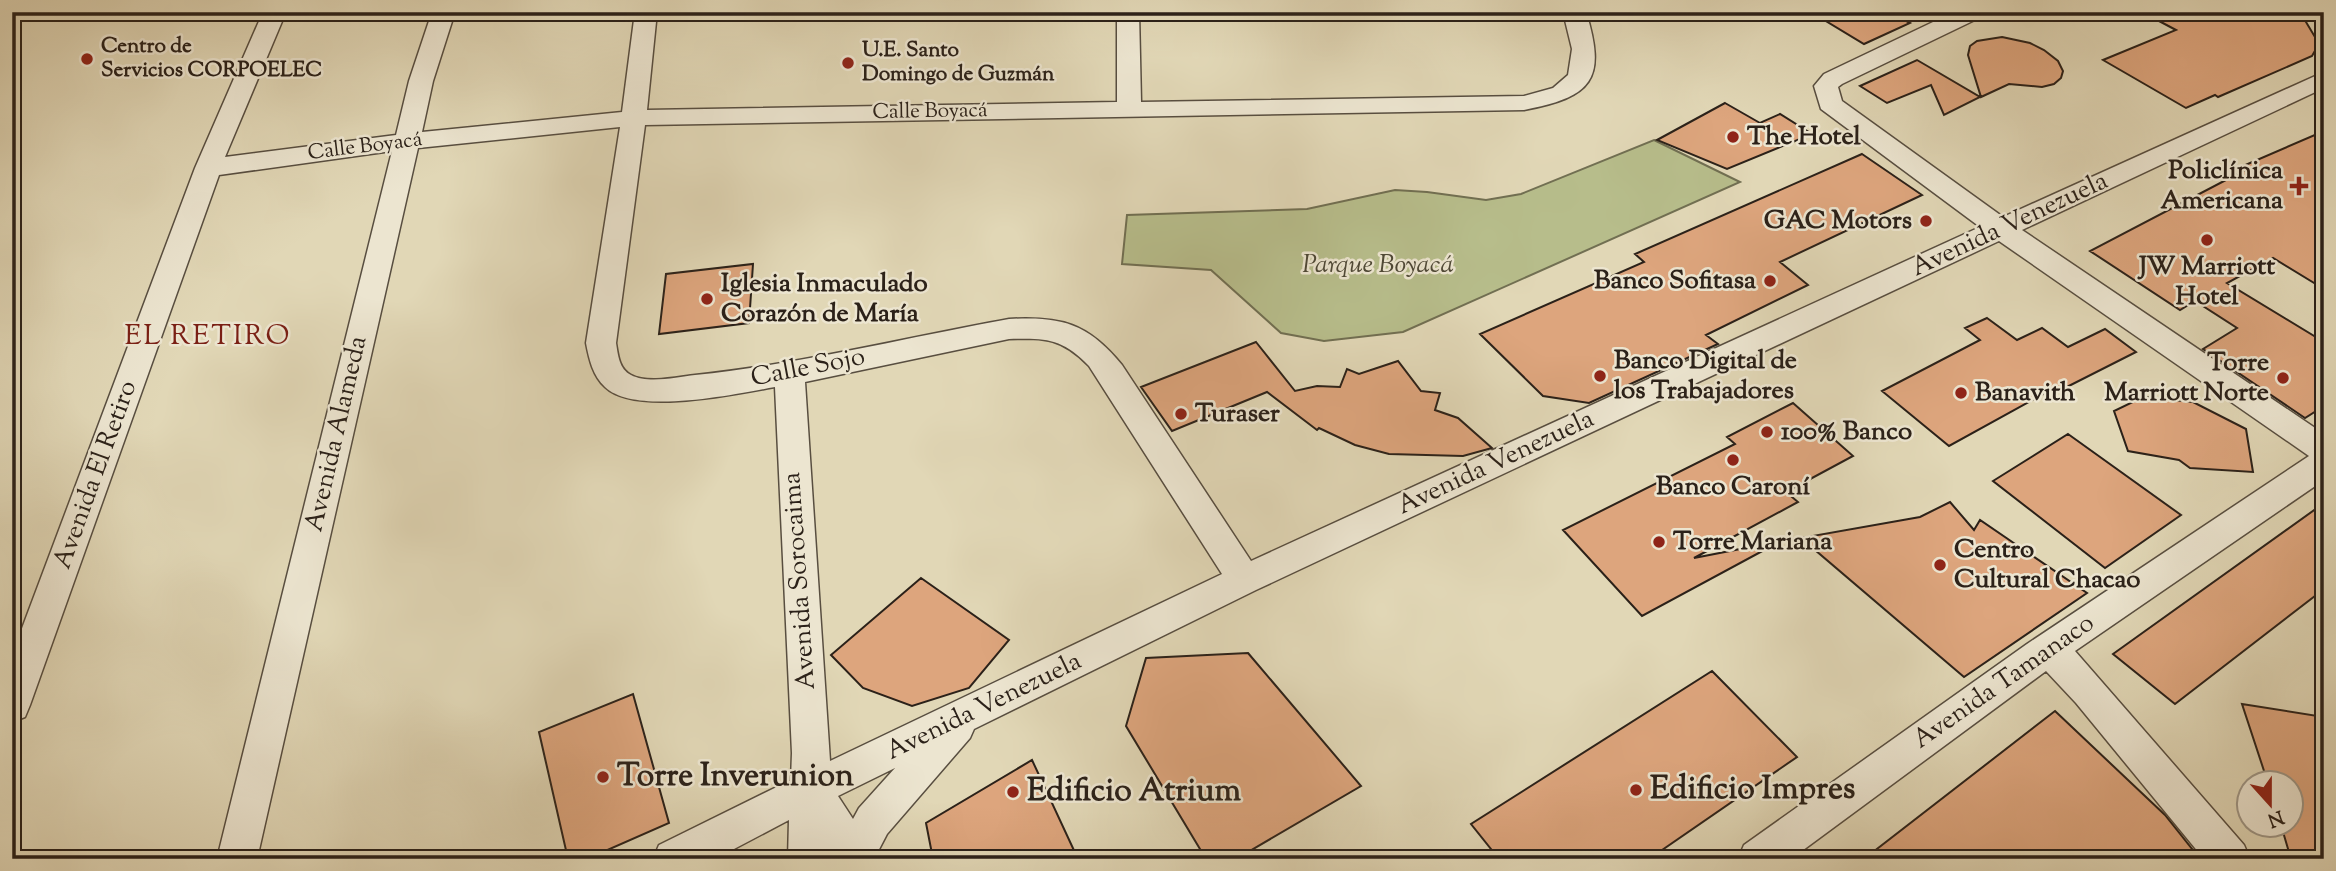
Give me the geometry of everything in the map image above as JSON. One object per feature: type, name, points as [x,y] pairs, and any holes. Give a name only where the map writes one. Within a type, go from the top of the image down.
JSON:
[{"type":"street","name":"Avenida El Retiro","points":[[12,705],[208,168],[275,12]]},
{"type":"street","name":"Avenida Alameda","points":[[237,859],[409,141],[421,81],[444,12]]},
{"type":"street","name":"Calle Sojo","points":[[646,12],[634,118],[601,343],[607,370],[614,379],[628,387],[659,390],[715,385],[1009,329],[1035,327],[1071,334],[1094,350],[1111,373],[1244,580]]},
{"type":"street","points":[[1128,12],[1129,108]]},
{"type":"street","name":"Calle Boyacá","points":[[208,168],[409,141],[634,118],[1510,103],[1552,99],[1575,86],[1584,70],[1583,38],[1574,12]]},
{"type":"street","points":[[1973,12],[1833,79],[1826,86],[1830,104],[2001,229],[2324,450]]},
{"type":"street","name":"Avenida Venezuela","points":[[673,859],[1244,580],[2324,79]]},
{"type":"street","name":"Avenida Sorocaima","points":[[789,373],[812,789],[808,859]]},
{"type":"street","name":"Avenida Tamanaco","points":[[1758,859],[2049,649],[2324,463]]},
{"type":"street","points":[[2049,649],[2089,691],[2230,859]]},
{"type":"street","points":[[850,859],[873,821],[965,716]]},
{"type":"street","name":"Avenida Sorocaima","points":[[812,789],[842,837],[850,859]]},
{"type":"green space","name":"Parque Boyacá","points":[[1654,140],[1740,182],[1403,332],[1324,341],[1281,333],[1211,270],[1122,264],[1127,215],[1307,209],[1395,190],[1486,200],[1521,194]]},
{"type":"building","points":[[1811,12],[1890,12],[1910,23],[1864,44]]},
{"type":"building","points":[[2142,12],[2300,12],[2315,37],[2316,49],[2312,56],[2186,108],[2103,60],[2176,30]]},
{"type":"building","points":[[2002,37],[2030,43],[2044,50],[2058,61],[2063,71],[2061,78],[2054,84],[2042,87],[2009,84],[1981,97],[1968,55],[1970,46],[1977,41]]},
{"type":"building","points":[[1917,60],[1980,97],[1944,115],[1931,85],[1887,103],[1860,86]]},
{"type":"building","name":"The Hotel","points":[[1725,103],[1760,123],[1780,114],[1812,134],[1727,169],[1657,140]]},
{"type":"building","points":[[2324,131],[2324,289],[2273,258],[2227,283],[2324,342],[2324,406],[2305,418],[2203,349],[2237,328],[2195,301],[2180,310],[2090,251],[2247,169],[2243,166]]},
{"type":"building","points":[[1862,154],[1922,195],[1780,262],[1808,285],[1706,335],[1718,344],[1589,403],[1543,396],[1480,334],[1644,262],[1635,254]]},
{"type":"building","name":"Iglesia Inmaculado Corazón de María","points":[[753,264],[749,323],[659,334],[666,274]]},
{"type":"building","points":[[1987,318],[2017,340],[2042,328],[2068,347],[2105,329],[2136,352],[2051,395],[2047,392],[1949,446],[1882,391],[1980,340],[1965,328]]},
{"type":"building","points":[[1256,342],[1295,391],[1317,386],[1340,387],[1347,369],[1359,374],[1398,361],[1421,391],[1440,393],[1435,410],[1458,418],[1492,448],[1463,456],[1389,454],[1355,445],[1319,428],[1317,430],[1267,392],[1172,431],[1141,387]]},
{"type":"building","points":[[2143,397],[2193,402],[2246,429],[2253,472],[2190,468],[2179,460],[2128,451],[2114,411]]},
{"type":"building","points":[[1793,403],[1853,456],[1786,492],[1798,502],[1694,558],[1766,544],[1768,548],[1642,616],[1563,530],[1735,444],[1727,437]]},
{"type":"building","points":[[2068,434],[2181,515],[2105,568],[1993,481]]},
{"type":"building","name":"Centro Cultural Chacao","points":[[1950,502],[1974,530],[1980,520],[2087,593],[1964,677],[1801,538],[1920,517]]},
{"type":"building","points":[[2324,503],[2324,589],[2175,704],[2113,654]]},
{"type":"building","points":[[921,578],[1009,640],[969,688],[912,706],[863,688],[831,655]]},
{"type":"building","points":[[1248,653],[1361,786],[1236,859],[1206,859],[1126,726],[1146,658]]},
{"type":"building","name":"Edificio Impres","points":[[1712,671],[1797,757],[1649,859],[1499,859],[1471,824]]},
{"type":"building","name":"Torre Inverunion","points":[[633,694],[669,823],[587,859],[568,859],[539,732]]},
{"type":"building","points":[[2242,704],[2324,717],[2324,859],[2291,859],[2285,840],[2304,840],[2304,770],[2264,770]]},
{"type":"building","points":[[2055,711],[2165,815],[2200,859],[1864,859]]},
{"type":"building","name":"Edificio Atrium","points":[[1032,760],[1078,859],[933,859],[926,823]]},
{"type":"place","name":"Centro de Servicios CORPOELEC","points":[[87,59]]},
{"type":"place","name":"U.E. Santo Domingo de Guzmán","points":[[848,63]]},
{"type":"place","name":"The Hotel","points":[[1733,137]]},
{"type":"place","name":"Policlínica Americana","points":[[2299,186]]},
{"type":"place","name":"GAC Motors","points":[[1926,221]]},
{"type":"place","name":"JW Marriott Hotel","points":[[2207,240]]},
{"type":"place","name":"Banco Sofitasa","points":[[1770,281]]},
{"type":"place","name":"Iglesia Inmaculado Corazón de María","points":[[707,299]]},
{"type":"place","name":"Banco Digital de los Trabajadores","points":[[1600,376]]},
{"type":"place","name":"Torre Marriott Norte","points":[[2283,378]]},
{"type":"place","name":"Banavith","points":[[1961,393]]},
{"type":"place","name":"Turaser","points":[[1181,414]]},
{"type":"place","name":"100% Banco","points":[[1767,432]]},
{"type":"place","name":"Banco Caroní","points":[[1733,460]]},
{"type":"place","name":"Torre Mariana","points":[[1659,542]]},
{"type":"place","name":"Centro Cultural Chacao","points":[[1940,565]]},
{"type":"place","name":"Torre Inverunion","points":[[603,777]]},
{"type":"place","name":"Edificio Impres","points":[[1636,790]]},
{"type":"place","name":"Edificio Atrium","points":[[1013,792]]},
{"type":"district","name":"EL RETIRO","points":[[208,337]]}]
